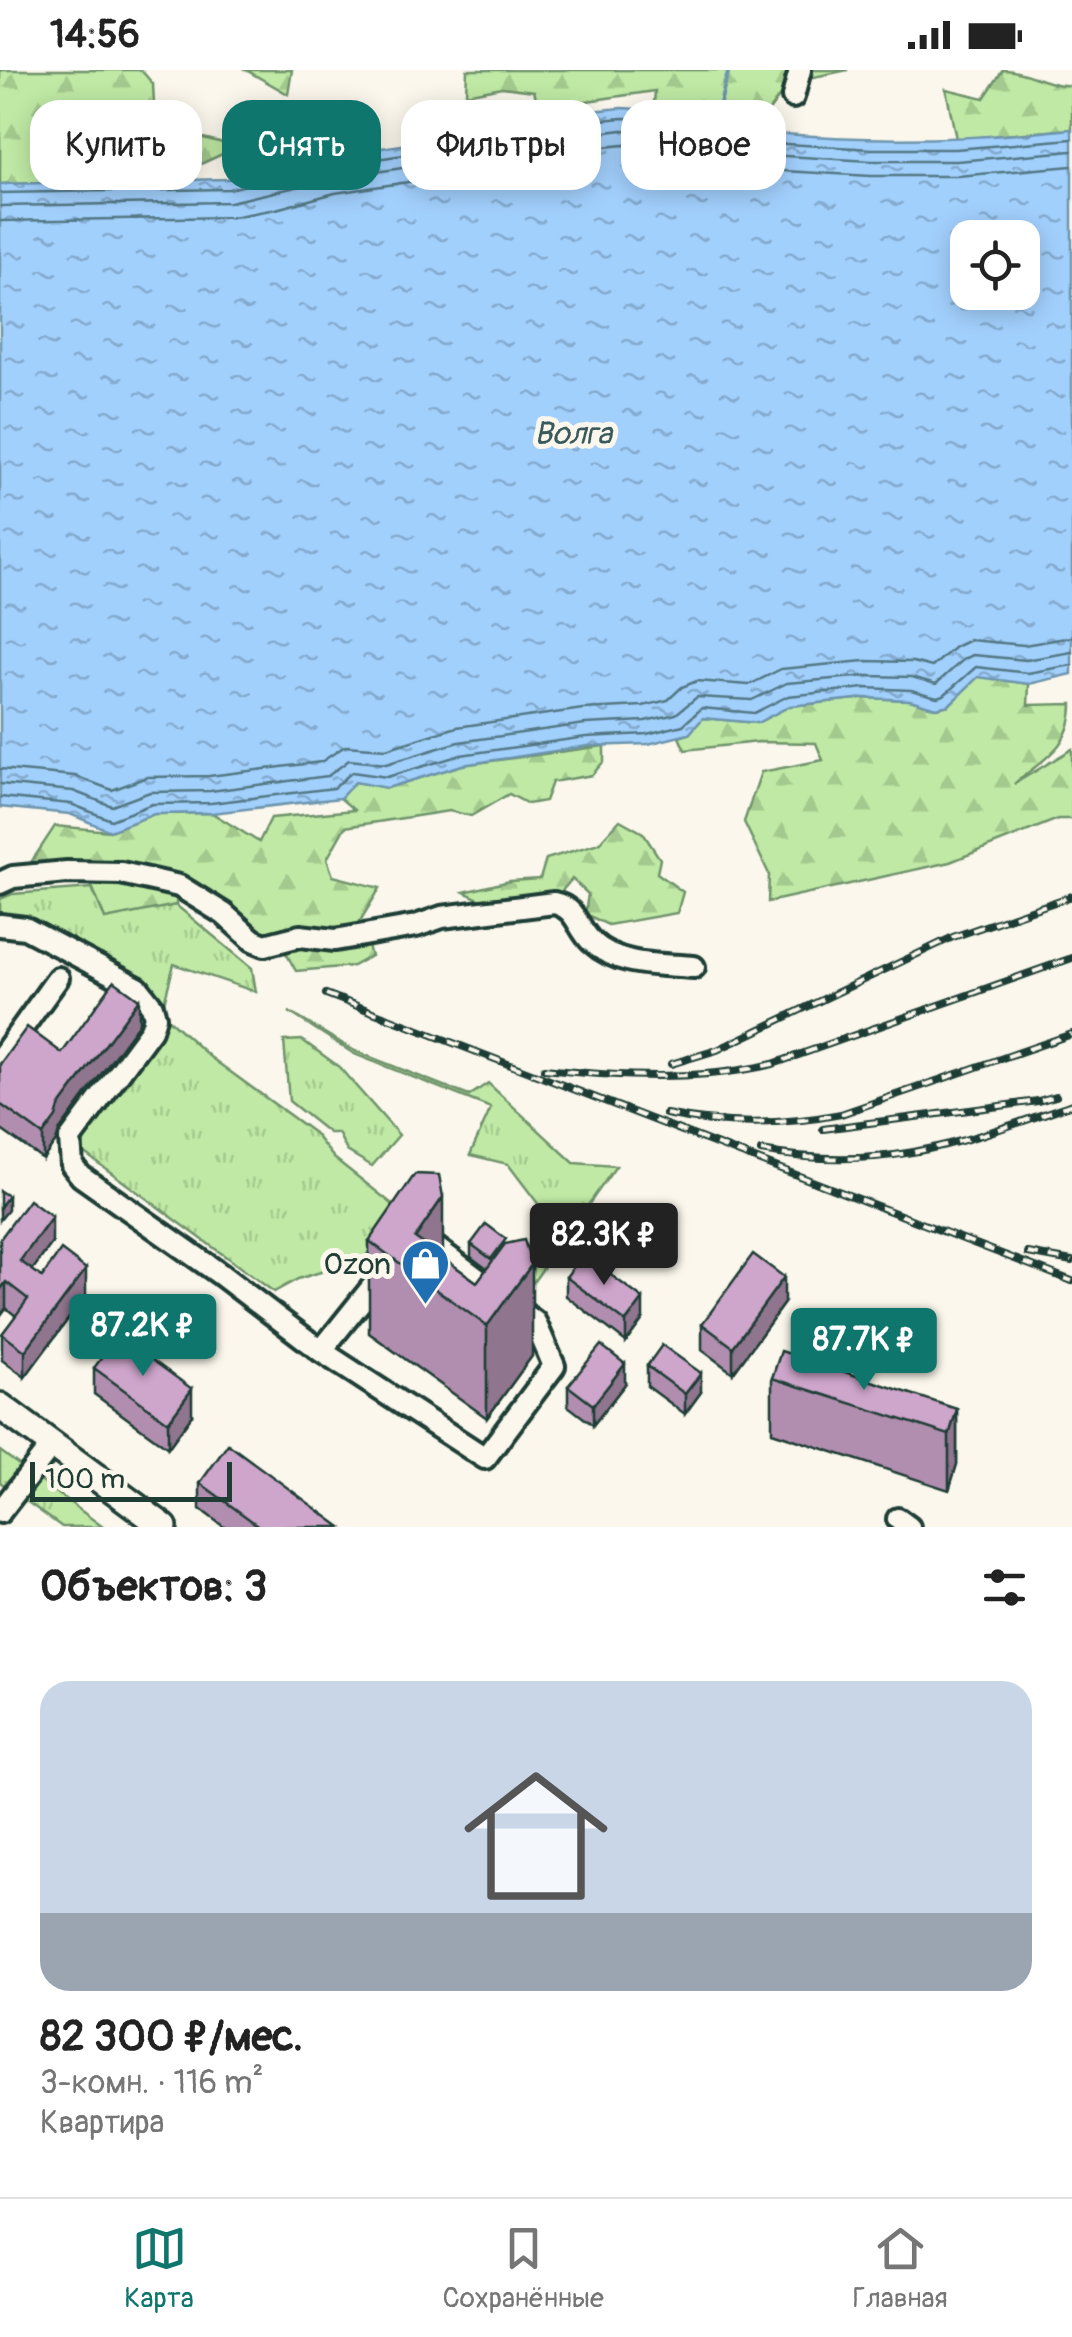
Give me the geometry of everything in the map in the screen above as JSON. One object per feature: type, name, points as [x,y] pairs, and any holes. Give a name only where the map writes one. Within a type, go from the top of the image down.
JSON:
[{"type":"main road","points":[[0,1406],[164,1527]]},
{"type":"main road","points":[[0,1422],[143,1527]]},
{"type":"lane","points":[[793,97],[800,70]]},
{"type":"lane","points":[[0,883],[13,876],[67,872],[121,873],[179,886],[265,945],[300,936],[335,940],[416,926],[442,917],[554,902],[576,916],[591,941],[622,960],[694,967]]},
{"type":"lane","points":[[0,925],[25,928],[138,988],[152,1006],[155,1017],[151,1030],[70,1139],[72,1165],[81,1176],[322,1351],[485,1458],[554,1366],[535,1322],[415,1232],[322,1351]]},
{"type":"lane","points":[[0,1059],[58,978]]},
{"type":"lane","points":[[0,1512],[45,1454]]},
{"type":"green space","points":[[0,70],[141,70],[153,84],[154,100],[30,100],[30,183],[0,184]]},
{"type":"green space","points":[[246,70],[292,70],[288,94]]},
{"type":"green space","points":[[467,70],[848,70],[809,78],[784,90],[777,100],[654,100],[655,91],[594,100],[537,100],[534,91],[502,87],[466,94]]},
{"type":"green space","points":[[1003,70],[1072,85],[1072,129],[956,139],[946,89],[984,98]]},
{"type":"green space","points":[[202,138],[222,143],[222,154],[202,163]]},
{"type":"green space","points":[[978,676],[1029,684],[1028,705],[1072,704],[1071,719],[1061,742],[1014,784],[1072,749],[1072,819],[1058,819],[950,862],[768,902],[769,874],[744,822],[761,772],[823,760],[816,743],[758,742],[685,750],[679,737],[689,734],[703,718],[757,723],[790,706],[866,698],[910,700],[936,708],[949,705]]},
{"type":"green space","points":[[604,746],[604,761],[592,775],[552,782],[545,801],[528,804],[509,794],[471,816],[449,811],[345,827],[327,859],[333,876],[380,888],[360,921],[371,956],[353,966],[296,971],[277,937],[254,929],[178,878],[176,905],[105,919],[84,866],[28,867],[55,826],[110,831],[154,814],[212,813],[259,842],[271,818],[354,810],[340,798],[355,782],[387,788],[462,765]]},
{"type":"green space","points":[[620,820],[643,833],[660,859],[657,873],[683,892],[677,913],[608,925],[585,914],[588,894],[572,879],[561,892],[527,901],[487,903],[464,892],[510,881],[540,879],[546,859],[599,843]]},
{"type":"green space","points":[[92,888],[105,918],[176,905],[252,968],[256,992],[174,964],[164,1003],[140,976],[42,925],[0,914],[0,899],[12,894]]},
{"type":"green space","points":[[289,1012],[355,1051],[469,1096],[488,1083],[574,1163],[616,1166],[529,1288],[539,1238],[539,1205],[508,1164],[470,1155],[491,1108],[354,1054]]},
{"type":"green space","points":[[167,1018],[210,1057],[314,1133],[334,1158],[396,1207],[396,1217],[363,1259],[298,1279],[274,1292],[83,1152],[85,1130]]},
{"type":"green space","points":[[302,1040],[338,1066],[399,1135],[372,1166],[347,1151],[338,1133],[329,1133],[289,1101],[284,1041]]},
{"type":"green space","points":[[0,1451],[103,1527],[62,1527],[0,1482]]},
{"type":"water","name":"Волга","points":[[621,108],[621,190],[786,190],[786,134],[885,139],[1072,129],[1072,674],[1029,684],[978,677],[949,705],[936,708],[910,700],[865,698],[790,706],[757,723],[703,718],[689,734],[648,744],[588,746],[462,765],[387,788],[355,782],[340,798],[212,813],[154,814],[110,831],[70,814],[0,807],[0,184],[30,183],[30,190],[202,190],[202,180],[222,179],[222,190],[381,190],[381,148],[401,145],[401,190],[601,190],[601,110]]},
{"type":"building","points":[[114,981],[139,999],[59,1107],[43,1135],[0,1104],[0,1064],[27,1027],[62,1053]]},
{"type":"building","points":[[415,1174],[439,1175],[443,1197],[415,1238],[477,1282],[505,1244],[524,1240],[532,1264],[487,1326],[369,1241]]},
{"type":"building","points":[[0,1191],[8,1196],[0,1207]]},
{"type":"building","points":[[29,1200],[52,1217],[20,1261],[42,1277],[61,1250],[86,1269],[25,1351],[2,1334],[28,1299],[6,1282],[0,1290],[0,1239]]},
{"type":"building","points":[[486,1224],[506,1239],[491,1259],[471,1244]]},
{"type":"building","points":[[583,1254],[643,1299],[626,1322],[566,1277]]},
{"type":"building","points":[[753,1254],[784,1277],[733,1347],[702,1324]]},
{"type":"building","points":[[118,1335],[192,1389],[168,1422],[94,1368]]},
{"type":"building","points":[[601,1345],[625,1364],[593,1405],[568,1386]]},
{"type":"building","points":[[662,1345],[701,1373],[685,1394],[647,1366]]},
{"type":"building","points":[[781,1351],[957,1409],[949,1435],[772,1378]]},
{"type":"building","points":[[228,1444],[341,1527],[260,1527],[200,1483]]},
{"type":"waterway","points":[[721,100],[728,73]]},
{"type":"railway","points":[[671,1064],[717,1050],[953,937],[1072,896]]},
{"type":"railway","points":[[544,1069],[659,1076],[717,1073],[773,1064],[1072,958]]},
{"type":"railway","points":[[326,994],[1072,1281]]},
{"type":"railway","points":[[666,1114],[754,1123],[841,1114],[1072,1034]]},
{"type":"railway","points":[[823,1129],[1056,1096]]},
{"type":"railway","points":[[761,1151],[845,1159],[920,1151],[1072,1104]]},
{"type":"railway","points":[[1028,1253],[1072,1261]]},
{"type":"place","name":"Ozon","points":[[426,1306]]}]
